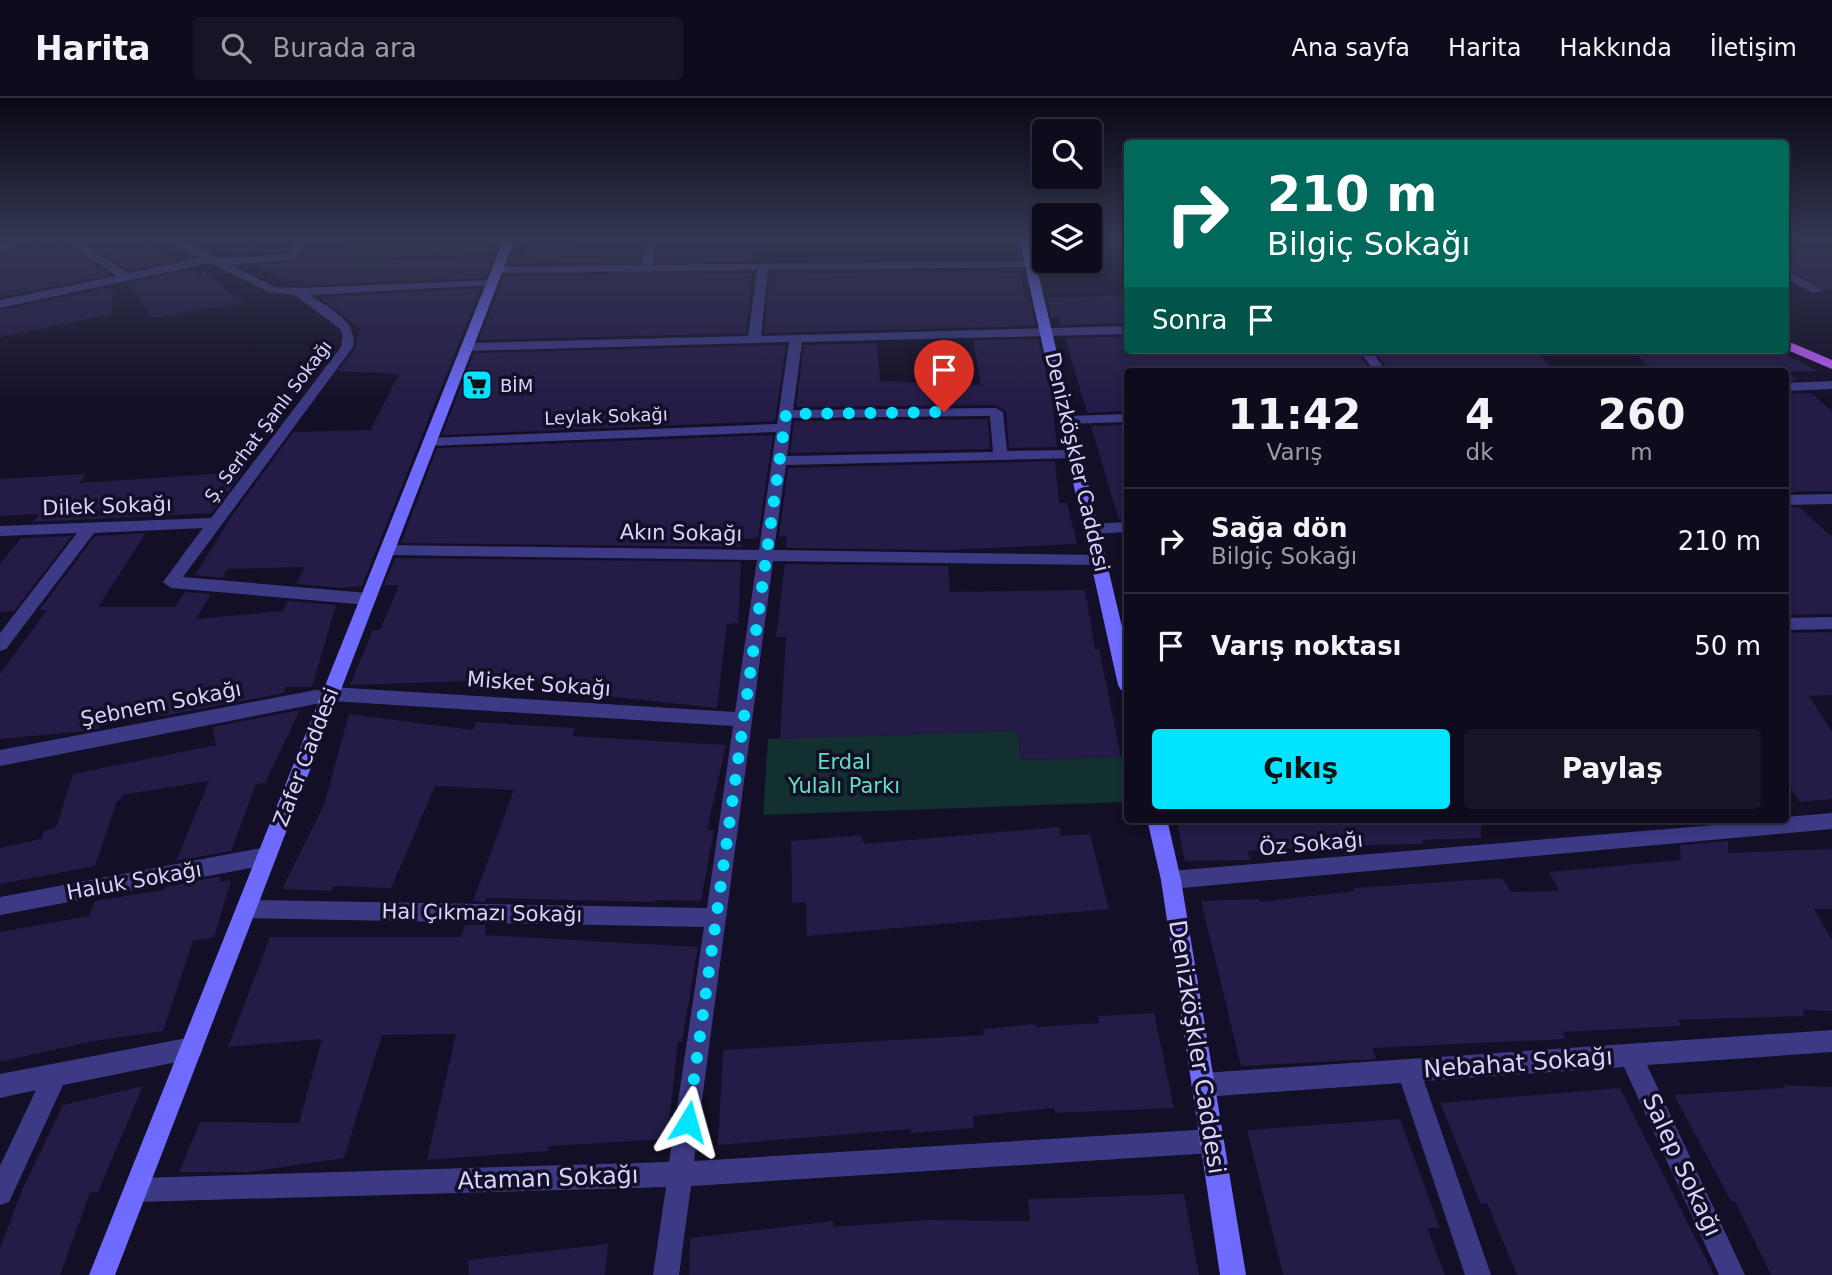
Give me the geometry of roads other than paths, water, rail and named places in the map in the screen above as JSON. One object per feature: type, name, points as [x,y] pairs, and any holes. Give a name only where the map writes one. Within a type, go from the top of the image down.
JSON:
[{"type":"main road","points":[[1789,346],[1832,365]]},
{"type":"street","points":[[0,304],[47,294]]},
{"type":"street","name":"Ş. Serhat Şanlı Sokağı","points":[[301,294],[346,327],[349,336],[347,348],[171,582],[368,599]]},
{"type":"street","name":"Zafer Caddesi","points":[[102,1275],[488,294]]},
{"type":"street","points":[[754,340],[760,294]]},
{"type":"street","name":"Denizköşkler Caddesi","points":[[1038,294],[1124,672]]},
{"type":"street","points":[[468,346],[1124,330]]},
{"type":"street","points":[[666,1275],[796,339]]},
{"type":"street","points":[[1789,387],[1832,385]]},
{"type":"street","points":[[786,414],[996,412],[1000,456]]},
{"type":"street","points":[[1068,420],[1124,418]]},
{"type":"street","name":"Leylak Sokağı","points":[[430,442],[784,429]]},
{"type":"street","points":[[779,461],[1075,454]]},
{"type":"street","points":[[1789,500],[1832,499]]},
{"type":"street","name":"Dilek Sokağı","points":[[0,531],[216,523]]},
{"type":"street","points":[[0,645],[90,527]]},
{"type":"street","points":[[1092,529],[1124,527]]},
{"type":"street","name":"Akın Sokağı","points":[[388,550],[1099,560]]},
{"type":"street","points":[[1789,624],[1832,623]]},
{"type":"street","name":"Misket Sokağı","points":[[331,694],[744,720]]},
{"type":"street","name":"Şebnem Sokağı","points":[[0,758],[331,694]]},
{"type":"street","name":"Öz Sokağı","points":[[1789,820],[1832,821]]},
{"type":"street","name":"Denizköşkler Caddesi","points":[[1158,823],[1171,880],[1233,1275]]},
{"type":"street","name":"Öz Sokağı","points":[[1171,880],[1756,823]]},
{"type":"street","name":"Haluk Sokağı","points":[[0,906],[267,856]]},
{"type":"street","name":"Hal Çıkmazı Sokağı","points":[[247,909],[716,918]]},
{"type":"street","name":"Nebahat Sokağı","points":[[1203,1085],[1832,1041]]},
{"type":"street","points":[[0,1086],[192,1048]]},
{"type":"street","name":"Salep Sokağı","points":[[1631,1056],[1732,1275]]},
{"type":"street","points":[[1409,1071],[1478,1275]]},
{"type":"street","points":[[0,1193],[57,1073]]},
{"type":"street","name":"Ataman Sokağı","points":[[136,1190],[681,1174],[1212,1141]]},
{"type":"place","name":"BİM","points":[[477,385]]},
{"type":"park label","name":"Erdal Yulalı Parkı","points":[[844,774]]}]
